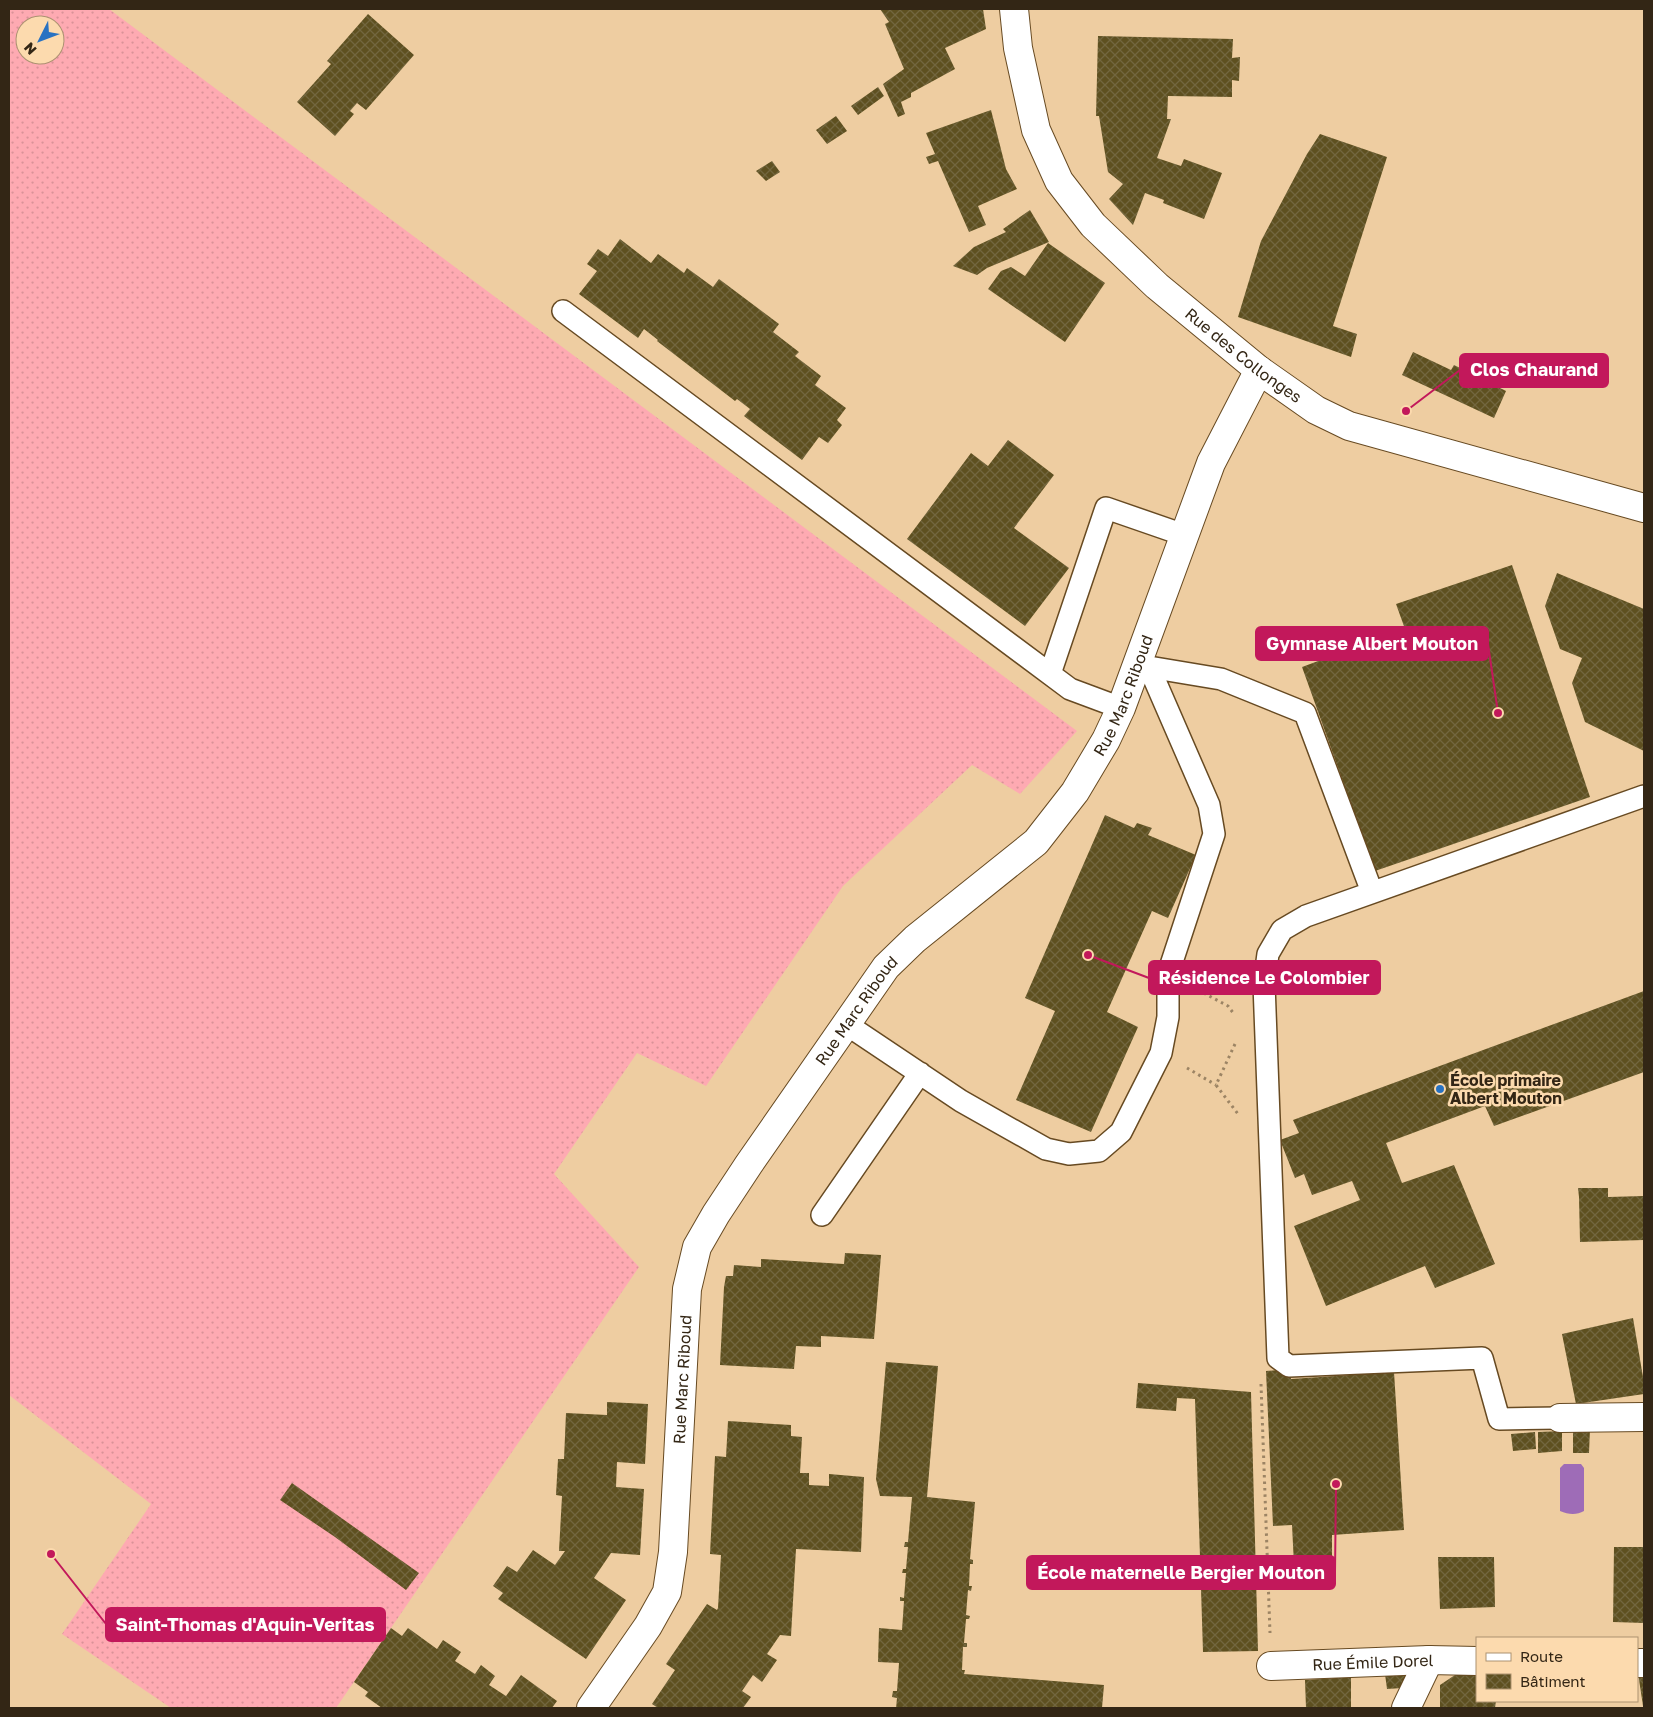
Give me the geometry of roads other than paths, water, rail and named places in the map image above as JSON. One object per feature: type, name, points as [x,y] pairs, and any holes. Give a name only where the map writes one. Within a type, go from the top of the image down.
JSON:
[{"type":"street","name":"Rue des Collonges","points":[[1014,9],[1018,48],[1036,130],[1059,181],[1093,225],[1157,286],[1259,370],[1316,410],[1349,426],[1644,508]]},
{"type":"street","name":"Rue Marc Riboud","points":[[591,1708],[648,1626],[667,1592],[673,1552],[687,1290],[697,1247],[749,1164],[886,967],[902,950],[1036,842],[1075,792],[1106,740],[1143,666],[1184,535],[1211,463],[1259,370]]},
{"type":"street","points":[[1560,1418],[1644,1417]]},
{"type":"street","points":[[1406,1708],[1430,1660]]},
{"type":"street","name":"Rue Émile Dorel","points":[[1271,1666],[1430,1660],[1476,1661]]},
{"type":"lane","points":[[563,311],[1070,689],[1121,708]]},
{"type":"lane","points":[[1050,674],[1106,508],[1184,535]]},
{"type":"lane","points":[[1143,666],[1221,679],[1305,713],[1372,892]]},
{"type":"lane","points":[[846,1024],[961,1101],[1046,1149],[1069,1154],[1099,1151],[1121,1132],[1161,1053],[1168,1017],[1168,974],[1214,834],[1209,805],[1143,666]]},
{"type":"lane","points":[[1560,1418],[1499,1419],[1482,1358],[1289,1366],[1278,1358],[1265,1041],[1264,984],[1268,954],[1282,930],[1306,916],[1644,796]]},
{"type":"lane","points":[[822,1215],[920,1073]]},
{"type":"place","name":"Clos Chaurand","points":[[1406,411]]},
{"type":"place","name":"Gymnase Albert Mouton","points":[[1498,713]]},
{"type":"place","name":"Résidence Le Colombier","points":[[1088,955]]},
{"type":"place","name":"École primaire Albert Mouton","points":[[1440,1089]]},
{"type":"place","name":"École maternelle Bergier Mouton","points":[[1336,1484]]},
{"type":"place","name":"Saint-Thomas d'Aquin-Veritas","points":[[51,1554]]}]
